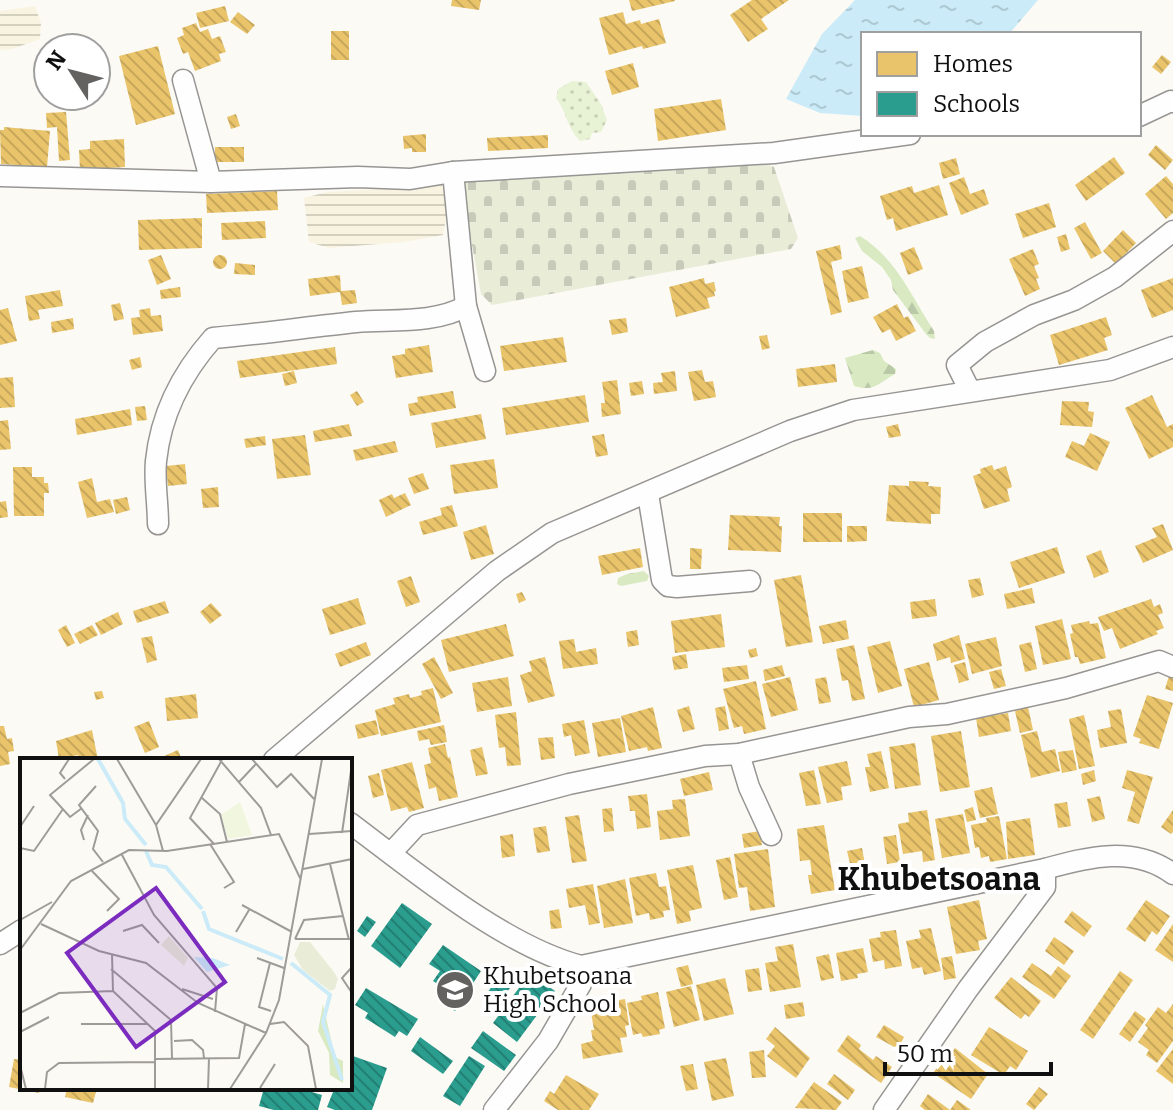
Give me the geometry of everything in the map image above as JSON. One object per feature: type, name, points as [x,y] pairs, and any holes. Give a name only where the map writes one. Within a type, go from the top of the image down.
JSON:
[{"type":"street","points":[[183,80],[211,182]]},
{"type":"street","points":[[1141,115],[1172,100]]},
{"type":"street","points":[[0,176],[211,182],[358,177],[410,179],[453,172],[774,153],[896,136]]},
{"type":"street","points":[[453,172],[466,306],[485,371]]},
{"type":"street","points":[[970,391],[957,365],[985,342],[1115,277],[1173,231]]},
{"type":"street","points":[[158,524],[156,461],[172,397],[187,369],[213,338],[438,317],[455,313],[466,306]]},
{"type":"street","points":[[278,758],[497,571],[552,533],[790,431],[853,410],[1110,370],[1173,347]]},
{"type":"street","points":[[648,494],[662,580],[668,586],[750,581]]},
{"type":"street","points":[[391,853],[417,825],[569,784],[705,756],[739,754],[909,717],[947,714],[1066,688],[1159,661],[1173,667]]},
{"type":"street","points":[[739,754],[749,787],[771,835]]},
{"type":"street","points":[[352,824],[469,911],[554,959],[581,966],[1078,860],[1117,855],[1158,863],[1173,874]]},
{"type":"street","points":[[884,1110],[968,989],[1045,887],[1045,869]]},
{"type":"street","points":[[0,944],[20,931]]},
{"type":"street","points":[[494,1110],[548,1041],[581,984],[581,966]]},
{"type":"shaded area","points":[[35,6],[40,32],[32,32],[32,42],[0,50],[0,11]]},
{"type":"shaded area","points":[[442,185],[449,201],[443,235],[404,242],[329,248],[309,242],[304,198],[327,192]]},
{"type":"green space","points":[[572,81],[586,82],[601,104],[607,120],[601,132],[592,133],[590,139],[580,141],[556,98],[558,89]]},
{"type":"green space","points":[[760,162],[774,167],[798,238],[791,249],[492,305],[481,294],[461,185],[467,181]]},
{"type":"green space","points":[[860,236],[894,267],[934,331],[935,339],[926,334],[893,290],[891,280],[882,267],[862,251],[855,238]]},
{"type":"green space","points":[[873,350],[896,369],[895,374],[871,387],[854,386],[845,358]]},
{"type":"green space","points":[[644,571],[649,576],[647,581],[617,584],[618,578]]},
{"type":"water","points":[[855,0],[1038,0],[1011,32],[861,32],[861,116],[820,113],[786,99],[822,34]]},
{"type":"building: Homes","points":[[452,0],[481,0],[479,10],[451,6]]},
{"type":"building: Homes","points":[[629,0],[675,0],[675,1],[632,11]]},
{"type":"building: Homes","points":[[752,0],[789,0],[761,19],[768,29],[748,42],[730,15]]},
{"type":"building: Homes","points":[[225,6],[229,21],[200,28],[196,13]]},
{"type":"building: Homes","points":[[238,12],[255,25],[247,34],[230,22]]},
{"type":"building: Homes","points":[[623,12],[626,24],[659,19],[666,43],[609,55],[599,18]]},
{"type":"building: Homes","points":[[196,23],[200,32],[208,29],[212,39],[220,36],[226,52],[219,54],[221,61],[195,71],[188,52],[183,54],[177,38],[184,35],[182,28]]},
{"type":"building: Homes","points":[[331,31],[349,31],[349,60],[331,60]]},
{"type":"building: Homes","points":[[158,46],[175,114],[136,125],[119,56]]},
{"type":"building: Homes","points":[[1162,55],[1171,62],[1161,74],[1152,67]]},
{"type":"building: Homes","points":[[633,63],[639,87],[612,95],[605,71]]},
{"type":"building: Homes","points":[[721,99],[726,130],[658,141],[654,109]]},
{"type":"building: Homes","points":[[66,112],[70,160],[59,161],[57,127],[47,128],[46,113]]},
{"type":"building: Homes","points":[[236,114],[240,126],[231,129],[227,117]]},
{"type":"building: Homes","points":[[4,127],[50,131],[47,167],[1,164],[0,130]]},
{"type":"building: Homes","points":[[426,134],[426,152],[404,149],[403,136]]},
{"type":"building: Homes","points":[[548,135],[548,148],[488,151],[487,138]]},
{"type":"building: Homes","points":[[124,139],[125,167],[80,170],[79,150],[90,149],[90,141]]},
{"type":"building: Homes","points":[[1156,145],[1173,160],[1165,170],[1148,155]]},
{"type":"building: Homes","points":[[215,147],[244,147],[244,162],[215,162]]},
{"type":"building: Homes","points":[[1114,157],[1125,173],[1086,201],[1075,185]]},
{"type":"building: Homes","points":[[956,158],[960,174],[943,179],[939,163]]},
{"type":"building: Homes","points":[[1166,176],[1173,184],[1173,213],[1166,219],[1145,194]]},
{"type":"building: Homes","points":[[964,177],[970,194],[984,189],[989,204],[961,215],[949,183]]},
{"type":"building: Homes","points":[[939,185],[948,215],[896,231],[893,218],[887,220],[880,196],[912,186],[914,193]]},
{"type":"building: Homes","points":[[277,191],[278,210],[207,213],[206,194]]},
{"type":"building: Homes","points":[[1049,203],[1056,227],[1023,238],[1015,214]]},
{"type":"building: Homes","points":[[202,218],[202,248],[139,250],[138,220]]},
{"type":"building: Homes","points":[[265,221],[266,238],[222,240],[221,223]]},
{"type":"building: Homes","points":[[1085,222],[1102,253],[1091,259],[1074,228]]},
{"type":"building: Homes","points":[[1123,230],[1136,243],[1116,264],[1103,251]]},
{"type":"building: Homes","points":[[1066,234],[1070,249],[1061,252],[1057,237]]},
{"type":"building: Homes","points":[[840,245],[842,259],[831,262],[842,312],[831,315],[816,251]]},
{"type":"building: Homes","points":[[914,247],[923,269],[908,275],[900,253]]},
{"type":"building: Homes","points":[[1033,249],[1039,264],[1034,266],[1040,289],[1025,296],[1009,259]]},
{"type":"building: Homes","points":[[161,255],[171,279],[157,285],[148,260]]},
{"type":"building: Homes","points":[[220,255],[227,262],[220,269],[213,262]]},
{"type":"building: Homes","points":[[235,263],[255,265],[255,275],[234,274]]},
{"type":"building: Homes","points":[[862,266],[869,298],[848,303],[842,271]]},
{"type":"building: Homes","points":[[340,275],[341,291],[355,290],[357,303],[342,305],[340,292],[310,296],[308,279]]},
{"type":"building: Homes","points":[[704,278],[705,284],[714,282],[716,291],[715,296],[707,298],[710,308],[676,317],[669,287]]},
{"type":"building: Homes","points":[[1173,278],[1173,310],[1152,318],[1141,290]]},
{"type":"building: Homes","points":[[180,287],[181,297],[161,299],[160,290]]},
{"type":"building: Homes","points":[[60,290],[63,306],[38,310],[40,319],[29,321],[25,296]]},
{"type":"building: Homes","points":[[120,303],[124,319],[114,321],[111,305]]},
{"type":"building: Homes","points":[[897,304],[916,331],[896,341],[890,329],[882,333],[873,317]]},
{"type":"building: Homes","points":[[8,308],[17,341],[0,345],[0,310]]},
{"type":"building: Homes","points":[[150,308],[151,316],[161,315],[163,331],[133,335],[131,318],[140,317],[139,310]]},
{"type":"building: Homes","points":[[1106,317],[1112,335],[1104,338],[1108,350],[1059,365],[1050,335]]},
{"type":"building: Homes","points":[[73,318],[74,329],[52,333],[51,322]]},
{"type":"building: Homes","points":[[626,318],[628,332],[612,335],[609,320]]},
{"type":"building: Homes","points":[[767,335],[770,348],[762,350],[759,336]]},
{"type":"building: Homes","points":[[563,337],[567,362],[504,371],[500,346]]},
{"type":"building: Homes","points":[[429,345],[433,372],[396,378],[392,356],[405,354],[405,349]]},
{"type":"building: Homes","points":[[335,347],[337,364],[240,378],[237,361]]},
{"type":"building: Homes","points":[[140,357],[142,367],[132,370],[129,360]]},
{"type":"building: Homes","points":[[835,364],[837,382],[798,387],[796,369]]},
{"type":"building: Homes","points":[[702,370],[705,382],[713,381],[716,397],[694,401],[688,372]]},
{"type":"building: Homes","points":[[294,371],[297,383],[285,386],[282,374]]},
{"type":"building: Homes","points":[[675,371],[677,391],[654,394],[653,383],[663,382],[661,373]]},
{"type":"building: Homes","points":[[13,377],[15,407],[0,408],[0,378]]},
{"type":"building: Homes","points":[[617,380],[621,414],[602,417],[601,403],[605,403],[602,382]]},
{"type":"building: Homes","points":[[642,381],[644,394],[631,396],[629,383]]},
{"type":"building: Homes","points":[[357,391],[364,402],[357,406],[350,395]]},
{"type":"building: Homes","points":[[453,391],[456,408],[410,416],[408,404],[418,402],[417,397]]},
{"type":"building: Homes","points":[[585,395],[589,422],[506,435],[502,408]]},
{"type":"building: Homes","points":[[1152,395],[1167,427],[1173,424],[1173,447],[1149,459],[1125,408]]},
{"type":"building: Homes","points":[[1062,401],[1089,402],[1088,411],[1094,412],[1092,427],[1060,425]]},
{"type":"building: Homes","points":[[145,406],[147,420],[137,421],[135,407]]},
{"type":"building: Homes","points":[[130,409],[132,425],[77,435],[75,419]]},
{"type":"building: Homes","points":[[481,414],[486,439],[436,448],[431,423]]},
{"type":"building: Homes","points":[[8,420],[11,449],[0,450],[0,421]]},
{"type":"building: Homes","points":[[349,424],[352,436],[315,442],[313,431]]},
{"type":"building: Homes","points":[[898,424],[901,436],[889,438],[886,427]]},
{"type":"building: Homes","points":[[1090,433],[1110,442],[1097,471],[1065,457],[1072,441],[1084,446]]},
{"type":"building: Homes","points":[[604,434],[608,455],[596,457],[592,436]]},
{"type":"building: Homes","points":[[305,435],[311,475],[277,479],[272,439]]},
{"type":"building: Homes","points":[[265,436],[266,445],[246,448],[244,439]]},
{"type":"building: Homes","points":[[395,441],[398,452],[356,461],[353,450]]},
{"type":"building: Homes","points":[[494,459],[498,488],[454,494],[450,465]]},
{"type":"building: Homes","points":[[185,464],[187,484],[168,486],[166,466]]},
{"type":"building: Homes","points":[[992,465],[994,470],[1006,466],[1012,487],[1007,489],[1010,501],[984,509],[973,476],[981,473],[980,469]]},
{"type":"building: Homes","points":[[13,467],[32,467],[32,477],[44,477],[44,483],[48,483],[49,493],[44,493],[44,516],[14,516]]},
{"type":"building: Homes","points":[[423,473],[429,489],[414,494],[408,478]]},
{"type":"building: Homes","points":[[92,478],[97,502],[110,499],[114,512],[87,518],[78,482]]},
{"type":"building: Homes","points":[[909,481],[929,482],[928,486],[941,487],[940,514],[931,514],[931,524],[886,521],[889,485],[909,486]]},
{"type":"building: Homes","points":[[218,487],[219,507],[203,508],[201,489]]},
{"type":"building: Homes","points":[[405,493],[411,505],[386,517],[379,500],[392,494],[394,498]]},
{"type":"building: Homes","points":[[127,497],[130,510],[116,514],[113,500]]},
{"type":"building: Homes","points":[[6,501],[8,517],[0,518],[0,502]]},
{"type":"building: Homes","points":[[452,505],[458,526],[423,535],[419,522],[442,515],[440,508]]},
{"type":"building: Homes","points":[[803,513],[842,513],[842,542],[803,542]]},
{"type":"building: Homes","points":[[730,515],[780,517],[781,552],[728,550]]},
{"type":"building: Homes","points":[[1163,524],[1173,550],[1143,563],[1135,546],[1157,537],[1152,528]]},
{"type":"building: Homes","points":[[486,525],[494,554],[471,560],[463,532]]},
{"type":"building: Homes","points":[[847,526],[867,526],[867,541],[847,542]]},
{"type":"building: Homes","points":[[1057,547],[1065,573],[1019,588],[1010,562]]},
{"type":"building: Homes","points":[[640,548],[643,567],[602,575],[598,556]]},
{"type":"building: Homes","points":[[690,548],[702,549],[701,569],[690,569]]},
{"type":"building: Homes","points":[[1101,550],[1109,572],[1094,578],[1086,556]]},
{"type":"building: Homes","points":[[801,575],[813,642],[786,647],[774,580]]},
{"type":"building: Homes","points":[[411,576],[420,602],[406,607],[397,581]]},
{"type":"building: Homes","points":[[980,578],[984,595],[972,598],[968,580]]},
{"type":"building: Homes","points":[[1032,588],[1035,603],[1007,609],[1004,594]]},
{"type":"building: Homes","points":[[522,592],[526,600],[519,603],[516,594]]},
{"type":"building: Homes","points":[[358,598],[366,624],[330,635],[322,609]]},
{"type":"building: Homes","points":[[935,599],[937,616],[912,619],[910,602]]},
{"type":"building: Homes","points":[[1151,599],[1154,607],[1160,604],[1163,613],[1158,615],[1164,628],[1156,631],[1158,634],[1120,649],[1112,628],[1104,631],[1098,617]]},
{"type":"building: Homes","points":[[165,601],[169,613],[137,623],[133,611]]},
{"type":"building: Homes","points":[[211,603],[222,615],[210,624],[200,612]]},
{"type":"building: Homes","points":[[118,612],[123,624],[101,635],[95,623]]},
{"type":"building: Homes","points":[[721,614],[725,647],[675,653],[671,621]]},
{"type":"building: Homes","points":[[1062,619],[1071,659],[1043,665],[1035,626]]},
{"type":"building: Homes","points":[[846,620],[849,639],[823,644],[819,626]]},
{"type":"building: Homes","points":[[1089,621],[1090,624],[1098,623],[1106,658],[1080,664],[1078,657],[1075,657],[1071,625]]},
{"type":"building: Homes","points":[[506,624],[514,656],[449,672],[441,640]]},
{"type":"building: Homes","points":[[66,625],[75,643],[67,647],[58,630]]},
{"type":"building: Homes","points":[[92,625],[98,635],[80,644],[74,634]]},
{"type":"building: Homes","points":[[637,630],[639,645],[628,647],[626,632]]},
{"type":"building: Homes","points":[[959,635],[965,659],[951,663],[950,657],[937,661],[933,644]]},
{"type":"building: Homes","points":[[152,636],[157,660],[147,663],[141,638]]},
{"type":"building: Homes","points":[[996,637],[1002,666],[972,674],[965,644]]},
{"type":"building: Homes","points":[[574,639],[576,652],[596,648],[598,664],[563,669],[559,641]]},
{"type":"building: Homes","points":[[890,641],[902,686],[878,693],[867,647]]},
{"type":"building: Homes","points":[[366,642],[371,655],[340,667],[335,654]]},
{"type":"building: Homes","points":[[1031,642],[1037,669],[1025,672],[1019,645]]},
{"type":"building: Homes","points":[[854,645],[865,699],[852,701],[848,680],[842,681],[836,649]]},
{"type":"building: Homes","points":[[756,648],[758,656],[750,658],[748,650]]},
{"type":"building: Homes","points":[[686,654],[688,668],[674,670],[672,657]]},
{"type":"building: Homes","points":[[434,657],[453,693],[441,699],[422,664]]},
{"type":"building: Homes","points":[[545,657],[555,696],[528,703],[520,675],[532,671],[529,661]]},
{"type":"building: Homes","points":[[929,662],[939,700],[914,707],[904,669]]},
{"type":"building: Homes","points":[[965,662],[969,680],[959,683],[954,665]]},
{"type":"building: Homes","points":[[747,665],[749,679],[724,682],[722,668]]},
{"type":"building: Homes","points":[[782,665],[785,676],[765,681],[763,670]]},
{"type":"building: Homes","points":[[1001,669],[1006,686],[994,689],[989,672]]},
{"type":"building: Homes","points":[[1169,676],[1173,678],[1173,691],[1165,689]]},
{"type":"building: Homes","points":[[508,677],[512,706],[477,712],[472,683]]},
{"type":"building: Homes","points":[[790,677],[798,710],[771,717],[762,684]]},
{"type":"building: Homes","points":[[826,677],[831,702],[819,704],[815,679]]},
{"type":"building: Homes","points":[[756,681],[766,729],[744,734],[742,726],[734,728],[723,689]]},
{"type":"building: Homes","points":[[433,688],[441,722],[381,736],[375,710],[395,704],[393,698],[422,695],[421,691]]},
{"type":"building: Homes","points":[[102,691],[104,698],[96,700],[94,692]]},
{"type":"building: Homes","points":[[196,694],[198,718],[167,721],[165,698]]},
{"type":"building: Homes","points":[[1147,695],[1173,703],[1159,749],[1139,743],[1141,739],[1133,736]]},
{"type":"building: Homes","points":[[689,706],[695,729],[683,732],[677,710]]},
{"type":"building: Homes","points":[[725,706],[729,729],[719,731],[715,708]]},
{"type":"building: Homes","points":[[653,707],[662,748],[629,751],[621,716]]},
{"type":"building: Homes","points":[[1028,707],[1033,730],[1020,733],[1015,711]]},
{"type":"building: Homes","points":[[1121,709],[1127,743],[1100,748],[1097,730],[1111,727],[1108,711]]},
{"type":"building: Homes","points":[[516,712],[521,765],[507,766],[505,747],[499,748],[495,715]]},
{"type":"building: Homes","points":[[1008,713],[1011,731],[979,737],[976,718]]},
{"type":"building: Homes","points":[[1084,715],[1095,766],[1079,769],[1069,719]]},
{"type":"building: Homes","points":[[620,718],[626,752],[598,757],[592,723]]},
{"type":"building: Homes","points":[[376,720],[379,734],[358,739],[355,725]]},
{"type":"building: Homes","points":[[584,720],[590,753],[575,756],[571,735],[564,737],[562,724]]},
{"type":"building: Homes","points":[[149,721],[159,747],[145,753],[134,727]]},
{"type":"building: Homes","points":[[444,725],[447,742],[431,745],[429,739],[419,741],[417,731]]},
{"type":"building: Homes","points":[[0,726],[4,726],[7,739],[12,738],[14,751],[8,752],[10,764],[0,766]]},
{"type":"building: Homes","points":[[92,730],[98,758],[79,758],[78,755],[59,758],[56,741]]},
{"type":"building: Homes","points":[[961,731],[970,787],[940,792],[931,736]]},
{"type":"building: Homes","points":[[1037,731],[1042,752],[1055,749],[1060,771],[1031,778],[1021,735]]},
{"type":"building: Homes","points":[[553,737],[555,758],[541,760],[538,738]]},
{"type":"building: Homes","points":[[915,743],[921,785],[895,789],[889,747]]},
{"type":"building: Homes","points":[[445,744],[458,797],[439,801],[436,787],[429,789],[424,765],[431,763],[428,748]]},
{"type":"building: Homes","points":[[482,747],[488,774],[476,776],[470,750]]},
{"type":"building: Homes","points":[[178,750],[181,758],[160,758]]},
{"type":"building: Homes","points":[[1073,750],[1077,770],[1062,773],[1058,752]]},
{"type":"building: Homes","points":[[881,751],[889,788],[870,792],[865,767],[870,767],[867,754]]},
{"type":"building: Homes","points":[[847,761],[852,785],[841,787],[843,800],[827,803],[818,767]]},
{"type":"building: Homes","points":[[412,762],[424,808],[409,812],[407,807],[391,811],[381,770]]},
{"type":"building: Homes","points":[[814,770],[821,804],[806,806],[799,773]]},
{"type":"building: Homes","points":[[1094,770],[1096,781],[1083,785],[1081,774]]},
{"type":"building: Homes","points":[[1127,770],[1153,777],[1139,824],[1127,821],[1135,792],[1122,788]]},
{"type":"building: Homes","points":[[709,772],[713,790],[684,796],[680,779]]},
{"type":"building: Homes","points":[[379,773],[384,795],[373,798],[368,776]]},
{"type":"building: Homes","points":[[992,787],[998,814],[980,818],[974,791]]},
{"type":"building: Homes","points":[[647,794],[651,827],[637,829],[635,811],[630,811],[628,796]]},
{"type":"building: Homes","points":[[1100,796],[1105,819],[1092,822],[1087,799]]},
{"type":"building: Homes","points":[[685,799],[690,836],[660,840],[657,811],[673,809],[672,800]]},
{"type":"building: Homes","points":[[1067,802],[1071,826],[1058,828],[1054,804]]},
{"type":"building: Homes","points":[[973,807],[976,820],[967,822],[964,810]]},
{"type":"building: Homes","points":[[612,808],[614,831],[604,832],[602,809]]},
{"type":"building: Homes","points":[[927,810],[935,860],[923,862],[922,851],[903,854],[898,824],[909,822],[908,813]]},
{"type":"building: Homes","points":[[1173,810],[1173,832],[1171,834],[1161,827]]},
{"type":"building: Homes","points":[[963,814],[970,853],[942,858],[935,819]]},
{"type":"building: Homes","points":[[579,815],[587,861],[572,863],[565,817]]},
{"type":"building: Homes","points":[[999,816],[1007,859],[990,862],[989,856],[981,858],[979,847],[975,848],[971,825]]},
{"type":"building: Homes","points":[[1030,818],[1035,855],[1008,859],[1006,822]]},
{"type":"building: Homes","points":[[824,825],[835,890],[811,894],[808,875],[812,875],[810,860],[800,861],[797,829]]},
{"type":"building: Homes","points":[[546,826],[550,851],[537,853],[533,828]]},
{"type":"building: Homes","points":[[760,831],[762,845],[744,848],[742,834]]},
{"type":"building: Homes","points":[[513,834],[515,856],[502,858],[500,836]]},
{"type":"building: Homes","points":[[896,835],[900,862],[887,864],[883,837]]},
{"type":"building: Homes","points":[[862,848],[866,870],[852,872],[847,851]]},
{"type":"building: Homes","points":[[768,849],[775,907],[750,911],[747,887],[739,888],[734,854]]},
{"type":"building: Homes","points":[[730,857],[738,897],[724,900],[716,860]]},
{"type":"building: Homes","points":[[693,865],[702,908],[689,911],[691,921],[677,924],[667,870]]},
{"type":"building: Homes","points":[[656,873],[659,887],[666,886],[670,910],[663,911],[664,917],[650,920],[649,913],[636,916],[629,878]]},
{"type":"building: Homes","points":[[625,879],[633,923],[604,928],[597,886]]},
{"type":"building: Homes","points":[[593,884],[600,923],[589,925],[585,905],[569,908],[566,889]]},
{"type":"building: Homes","points":[[979,900],[987,939],[978,941],[980,950],[956,954],[947,907]]},
{"type":"building: Homes","points":[[1146,900],[1170,916],[1157,935],[1152,931],[1145,942],[1126,929]]},
{"type":"building: Homes","points":[[559,909],[562,928],[551,929],[549,911]]},
{"type":"building: Homes","points":[[1072,911],[1092,926],[1084,937],[1064,922]]},
{"type":"building: Homes","points":[[1173,924],[1173,962],[1155,950]]},
{"type":"building: Homes","points":[[931,928],[941,971],[924,975],[922,967],[912,969],[906,941],[921,938],[919,930]]},
{"type":"building: Homes","points":[[896,930],[902,966],[885,969],[884,960],[873,962],[869,939],[881,937],[880,932]]},
{"type":"building: Homes","points":[[1054,937],[1074,951],[1064,965],[1045,951]]},
{"type":"building: Homes","points":[[793,944],[801,987],[770,992],[765,963],[778,961],[775,947]]},
{"type":"building: Homes","points":[[863,948],[868,972],[857,974],[858,978],[841,981],[836,953]]},
{"type":"building: Homes","points":[[829,954],[834,978],[821,981],[816,957]]},
{"type":"building: Homes","points":[[952,956],[956,978],[944,980],[941,958]]},
{"type":"building: Homes","points":[[1032,963],[1051,976],[1058,966],[1071,976],[1054,999],[1022,977]]},
{"type":"building: Homes","points":[[688,965],[693,984],[681,987],[676,968]]},
{"type":"building: Homes","points":[[759,968],[762,990],[748,992],[745,970]]},
{"type":"building: Homes","points":[[1120,971],[1133,980],[1093,1039],[1080,1030]]},
{"type":"building: Homes","points":[[1011,977],[1041,1001],[1029,1017],[1025,1014],[1021,1019],[994,998]]},
{"type":"building: Homes","points":[[725,978],[734,1014],[704,1021],[696,985]]},
{"type":"building: Homes","points":[[691,986],[700,1020],[674,1027],[666,992]]},
{"type":"building: Homes","points":[[658,992],[665,1028],[659,1030],[660,1034],[633,1035],[627,1003]]},
{"type":"building: Homes","points":[[625,999],[629,1025],[625,1026],[627,1037],[620,1038],[623,1052],[583,1059],[581,1044],[593,1041],[591,1012],[603,1010],[602,1003]]},
{"type":"building: Homes","points":[[803,1002],[805,1016],[786,1019],[784,1005]]},
{"type":"building: Homes","points":[[1173,1004],[1173,1041],[1157,1063],[1146,1055],[1149,1050],[1138,1042],[1158,1007],[1166,1013]]},
{"type":"building: Homes","points":[[1135,1011],[1146,1019],[1130,1042],[1119,1034]]},
{"type":"building: Homes","points":[[884,1025],[904,1037],[898,1049],[876,1037]]},
{"type":"building: Homes","points":[[775,1027],[810,1058],[796,1078],[767,1056],[775,1046],[766,1039]]},
{"type":"building: Homes","points":[[989,1027],[1028,1051],[1016,1070],[1010,1066],[1004,1075],[971,1055]]},
{"type":"building: Homes","points":[[848,1035],[873,1060],[876,1056],[892,1067],[881,1083],[837,1051]]},
{"type":"building: Homes","points":[[955,1048],[988,1074],[971,1099],[933,1073]]},
{"type":"building: Homes","points":[[1173,1049],[1173,1084],[1156,1071]]},
{"type":"building: Homes","points":[[764,1050],[766,1077],[752,1078],[749,1052]]},
{"type":"building: Homes","points":[[726,1058],[734,1096],[712,1101],[704,1062]]},
{"type":"building: Homes","points":[[14,1059],[20,1060],[20,1089],[9,1087]]},
{"type":"building: Homes","points":[[693,1064],[698,1089],[686,1091],[680,1066]]},
{"type":"building: Homes","points":[[834,1074],[855,1090],[848,1100],[827,1084]]},
{"type":"building: Homes","points":[[566,1075],[599,1094],[589,1110],[558,1110],[544,1101],[550,1091],[554,1094]]},
{"type":"building: Homes","points":[[814,1082],[842,1102],[836,1110],[795,1108]]},
{"type":"building: Homes","points":[[1039,1087],[1048,1094],[1034,1110],[1026,1104]]},
{"type":"building: Homes","points":[[67,1090],[96,1090],[93,1103],[65,1097]]},
{"type":"building: Homes","points":[[928,1094],[950,1110],[925,1110],[920,1106]]},
{"type":"building: Homes","points":[[957,1100],[971,1110],[950,1110]]},
{"type":"building: Schools","points":[[402,903],[432,924],[400,968],[371,946]]},
{"type":"building: Schools","points":[[367,916],[376,922],[365,937],[357,931]]},
{"type":"building: Schools","points":[[443,945],[481,971],[455,1011],[443,1003],[450,992],[433,981],[440,971],[429,964]]},
{"type":"building: Schools","points":[[530,973],[555,991],[517,1042],[493,1023]]},
{"type":"building: Schools","points":[[497,979],[510,988],[495,1008],[483,999]]},
{"type":"building: Schools","points":[[366,988],[418,1019],[407,1036],[399,1031],[395,1037],[365,1018],[368,1013],[355,1005]]},
{"type":"building: Schools","points":[[483,1031],[516,1055],[504,1071],[471,1048]]},
{"type":"building: Schools","points":[[420,1037],[453,1061],[443,1074],[411,1051]]},
{"type":"building: Schools","points":[[352,1056],[387,1068],[372,1110],[335,1110],[327,1107],[333,1092],[328,1090],[352,1090]]},
{"type":"building: Schools","points":[[469,1056],[485,1066],[460,1106],[443,1096]]},
{"type":"building: Schools","points":[[263,1090],[305,1090],[322,1095],[318,1110],[274,1110],[259,1106]]},
{"type":"place","name":"Khubetsoana High School","points":[[455,990]]},
{"type":"district","name":"Khubetsoana","points":[[939,879]]}]
